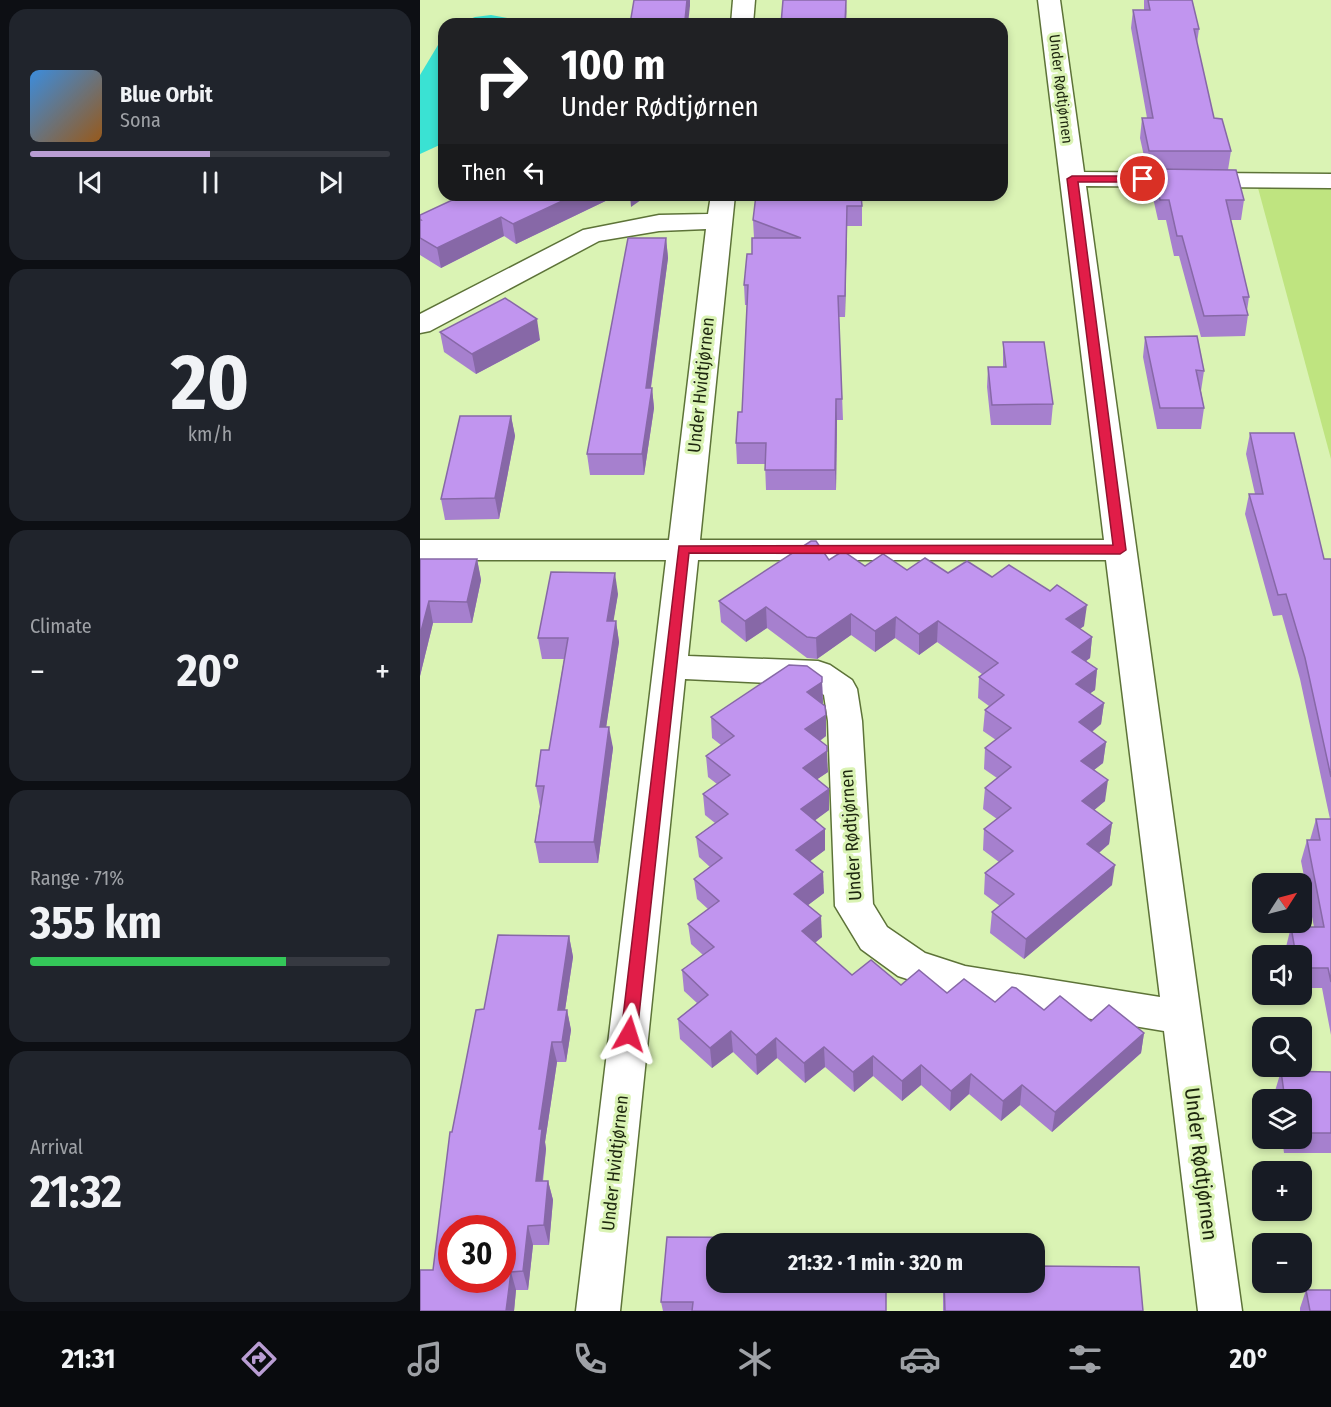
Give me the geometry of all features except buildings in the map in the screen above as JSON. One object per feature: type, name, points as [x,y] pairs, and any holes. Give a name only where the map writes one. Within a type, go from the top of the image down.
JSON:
[{"type":"street","points":[[742,18],[744,0]]},
{"type":"street","name":"Under Rødtjørnen","points":[[1049,0],[1220,1311]]},
{"type":"street","points":[[1072,179],[1331,180]]},
{"type":"street","name":"Under Hvidtjørnen","points":[[420,325],[592,235],[721,208],[598,1311]]},
{"type":"street","points":[[420,550],[1120,550]]},
{"type":"street","name":"Under Rødtjørnen","points":[[670,667],[818,673],[840,689],[844,721],[854,906],[874,938],[912,965],[965,982],[1181,1017]]},
{"type":"green space","points":[[1258,188],[1331,188],[1331,459]]},
{"type":"water","points":[[491,15],[508,18],[472,18]]},
{"type":"water","points":[[438,45],[438,146],[420,154],[420,75]]},
{"type":"route","points":[[629,1034],[683,549],[1120,550],[1072,179],[1143,179]]}]
